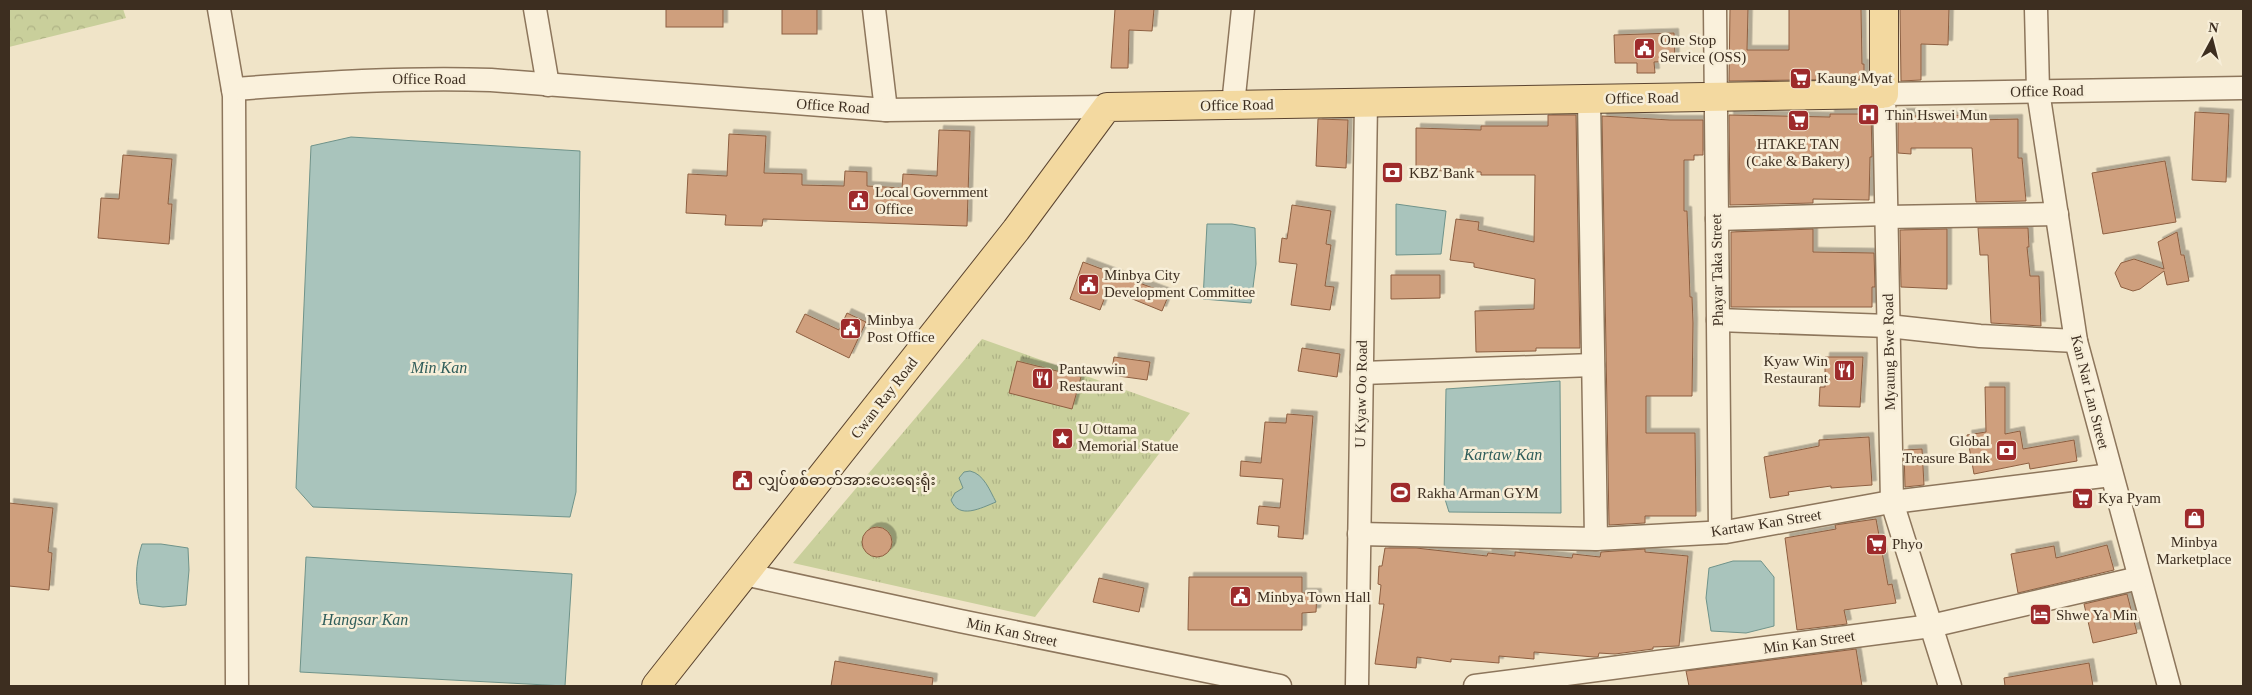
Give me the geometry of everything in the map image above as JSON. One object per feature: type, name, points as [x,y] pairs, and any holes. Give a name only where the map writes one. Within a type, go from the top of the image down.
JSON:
[{"type":"main road","name":"Myaung Bwe Road","points":[[1884,9],[1884,94]]},
{"type":"main road","name":"Office Road","points":[[1107,107],[1884,94]]},
{"type":"main road","name":"Cwan Ray Road","points":[[656,686],[1016,230],[1107,107]]},
{"type":"street","points":[[219,9],[234,93],[237,686]]},
{"type":"street","points":[[535,9],[548,85]]},
{"type":"street","points":[[874,9],[886,110]]},
{"type":"street","points":[[1233,105],[1244,9]]},
{"type":"street","name":"Phayar Taka Street","points":[[1715,9],[1720,532]]},
{"type":"street","name":"Kan Nar Lan Street","points":[[2036,9],[2038,91],[2076,341],[2169,686]]},
{"type":"street","name":"Office Road","points":[[234,93],[396,78],[491,80],[886,110],[1107,107]]},
{"type":"street","name":"Office Road","points":[[1884,94],[2243,88]]},
{"type":"street","name":"Myaung Bwe Road","points":[[1884,94],[1892,502],[1950,686]]},
{"type":"street","points":[[1589,99],[1596,539]]},
{"type":"street","name":"U Kyaw Oo Road","points":[[1357,686],[1366,102]]},
{"type":"street","points":[[1717,219],[2057,214]]},
{"type":"street","points":[[1718,320],[1888,326],[1980,336],[2076,341]]},
{"type":"street","points":[[1362,372],[1593,365]]},
{"type":"street","name":"Kartaw Kan Street","points":[[1359,534],[1596,539],[1720,532],[1892,502],[2111,475]]},
{"type":"street","name":"Min Kan Street","points":[[744,574],[960,621],[1280,686]]},
{"type":"street","name":"Min Kan Street","points":[[1475,686],[1931,626],[2139,578]]},
{"type":"green space","points":[[9,9],[123,9],[126,18],[9,47]]},
{"type":"green space","points":[[982,339],[1190,413],[1035,617],[793,563]]},
{"type":"water","name":"Min Kan","points":[[351,137],[580,151],[576,492],[570,517],[313,507],[296,488],[311,146]]},
{"type":"water","points":[[1396,204],[1446,211],[1441,254],[1396,255]]},
{"type":"water","points":[[1207,224],[1232,224],[1255,228],[1256,264],[1251,303],[1203,299]]},
{"type":"water","name":"Kartaw Kan","points":[[1560,381],[1561,513],[1449,512],[1444,496],[1446,389]]},
{"type":"water","points":[[970,471],[983,479],[996,502],[971,511],[959,510],[951,500],[955,493],[963,488],[959,478],[964,472]]},
{"type":"water","points":[[142,544],[161,544],[188,548],[189,570],[186,605],[163,607],[140,604],[136,574]]},
{"type":"water","name":"Hangsar Kan","points":[[306,557],[572,574],[565,686],[300,672]]},
{"type":"water","points":[[1733,561],[1761,561],[1774,577],[1774,626],[1746,633],[1711,631],[1706,598],[1709,568]]},
{"type":"building","points":[[666,9],[723,9],[723,27],[666,27]]},
{"type":"building","points":[[782,9],[817,9],[817,34],[782,34]]},
{"type":"building","points":[[1115,9],[1154,9],[1152,31],[1129,30],[1128,68],[1111,68]]},
{"type":"building","points":[[1730,9],[1748,9],[1747,50],[1789,50],[1789,9],[1861,9],[1864,79],[1729,81]]},
{"type":"building","points":[[1900,9],[1949,9],[1948,45],[1921,44],[1921,80],[1901,81]]},
{"type":"building","points":[[1674,33],[1675,61],[1654,62],[1655,73],[1637,73],[1637,63],[1615,63],[1614,35]]},
{"type":"building","points":[[2195,112],[2229,114],[2226,182],[2192,180]]},
{"type":"building","points":[[1898,113],[1912,113],[1912,116],[1974,115],[1974,120],[2018,119],[2018,158],[2022,158],[2026,201],[1976,202],[1972,148],[1911,148],[1911,154],[1898,153]]},
{"type":"building","points":[[1830,114],[1871,114],[1872,157],[1870,157],[1869,200],[1813,199],[1813,203],[1730,205],[1729,115],[1830,117]]},
{"type":"building","points":[[1548,115],[1576,115],[1580,348],[1536,348],[1536,351],[1476,352],[1475,311],[1534,309],[1535,279],[1474,267],[1474,263],[1450,260],[1456,219],[1479,222],[1478,230],[1534,242],[1535,175],[1481,175],[1481,172],[1416,170],[1416,128],[1481,130],[1481,126],[1548,126]]},
{"type":"building","points":[[1602,116],[1703,120],[1703,155],[1694,155],[1694,160],[1684,160],[1684,211],[1687,211],[1690,297],[1692,297],[1693,323],[1692,396],[1646,396],[1646,433],[1695,433],[1696,516],[1645,516],[1645,523],[1609,525]]},
{"type":"building","points":[[1318,119],[1348,120],[1346,168],[1316,166]]},
{"type":"building","points":[[939,130],[970,131],[967,226],[763,219],[762,226],[725,225],[726,215],[686,213],[688,174],[727,176],[729,134],[766,136],[764,173],[802,174],[802,185],[844,186],[845,171],[867,172],[867,186],[902,188],[903,174],[937,176]]},
{"type":"building","points":[[123,155],[172,159],[168,204],[172,204],[169,244],[98,238],[101,198],[119,199]]},
{"type":"building","points":[[2165,161],[2176,222],[2103,234],[2092,173]]},
{"type":"building","points":[[1292,205],[1331,211],[1326,244],[1331,245],[1325,286],[1334,287],[1330,310],[1291,305],[1297,264],[1279,262],[1282,238],[1287,239]]},
{"type":"building","points":[[1978,228],[2028,228],[2029,247],[2027,247],[2030,276],[2039,276],[2041,326],[1991,323],[1988,255],[1980,255]]},
{"type":"building","points":[[1813,229],[1813,252],[1874,253],[1875,287],[1872,287],[1872,307],[1731,307],[1731,232]]},
{"type":"building","points":[[1947,229],[1947,289],[1901,287],[1900,230]]},
{"type":"building","points":[[2177,232],[2181,255],[2184,255],[2189,281],[2167,285],[2164,271],[2140,289],[2133,291],[2121,287],[2115,273],[2121,263],[2134,259],[2164,269],[2158,242]]},
{"type":"building","points":[[1083,262],[1169,294],[1162,311],[1108,289],[1100,310],[1070,299]]},
{"type":"building","points":[[1391,275],[1440,275],[1440,298],[1391,299]]},
{"type":"building","points":[[847,313],[866,322],[849,358],[796,332],[805,314],[839,330]]},
{"type":"building","points":[[1302,348],[1340,354],[1337,377],[1298,371]]},
{"type":"building","points":[[1114,357],[1150,362],[1147,380],[1111,375]]},
{"type":"building","points":[[1825,357],[1863,357],[1860,407],[1819,406],[1820,387],[1825,387]]},
{"type":"building","points":[[1017,361],[1081,377],[1072,409],[1009,393]]},
{"type":"building","points":[[1985,387],[2005,387],[2005,434],[2020,431],[2023,449],[2074,440],[2077,461],[2030,469],[2029,463],[1974,474],[1967,435],[1986,432]]},
{"type":"building","points":[[1287,414],[1313,416],[1303,539],[1278,537],[1279,526],[1257,524],[1259,506],[1280,508],[1283,479],[1240,476],[1241,461],[1261,463],[1265,422],[1286,423]]},
{"type":"building","points":[[1869,437],[1872,485],[1831,488],[1831,486],[1788,492],[1789,495],[1770,498],[1764,457],[1819,446],[1819,440]]},
{"type":"building","points":[[1922,449],[1924,485],[1905,487],[1904,450]]},
{"type":"building","points":[[9,503],[53,508],[48,552],[52,553],[49,590],[9,586]]},
{"type":"building","points":[[1876,519],[1888,585],[1892,584],[1896,603],[1844,610],[1847,624],[1797,630],[1785,538],[1836,529],[1835,525]]},
{"type":"building","points":[[877,527],[883,528],[891,536],[891,548],[883,556],[877,557],[871,556],[863,548],[862,542],[863,536],[871,528]]},
{"type":"building","points":[[2107,545],[2114,570],[2018,593],[2011,554],[2054,546],[2056,558]]},
{"type":"building","points":[[1385,548],[1416,548],[1487,556],[1488,553],[1515,556],[1515,552],[1572,558],[1573,554],[1600,557],[1601,552],[1645,549],[1645,552],[1688,556],[1679,646],[1653,647],[1653,649],[1615,654],[1599,653],[1598,657],[1534,652],[1534,659],[1499,656],[1499,663],[1451,659],[1451,662],[1417,657],[1416,668],[1375,664],[1384,604],[1379,604],[1381,585],[1378,584],[1379,566],[1382,566]]},
{"type":"building","points":[[1189,577],[1302,577],[1302,593],[1317,593],[1316,612],[1302,613],[1302,630],[1188,630]]},
{"type":"building","points":[[1099,578],[1144,588],[1139,612],[1093,602]]},
{"type":"building","points":[[2127,594],[2137,633],[2093,643],[2084,604]]},
{"type":"building","points":[[1856,649],[1862,686],[1689,686],[1686,671]]},
{"type":"building","points":[[835,661],[933,678],[932,686],[831,686]]},
{"type":"building","points":[[2089,663],[2093,686],[2005,686],[2004,678]]},
{"type":"place","name":"One Stop Service (OSS)","points":[[1644,49]]},
{"type":"place","name":"Kaung Myat","points":[[1801,78]]},
{"type":"place","name":"Thin Hswei Mun","points":[[1869,115]]},
{"type":"place","name":"HTAKE TAN (Cake & Bakery)","points":[[1798,121]]},
{"type":"place","name":"KBZ Bank","points":[[1393,173]]},
{"type":"place","name":"Local Government Office","points":[[859,201]]},
{"type":"place","name":"Minbya City Development Committee","points":[[1088,284]]},
{"type":"place","name":"Minbya Post Office","points":[[851,329]]},
{"type":"place","name":"Kyaw Win Restaurant","points":[[1844,370]]},
{"type":"place","name":"Pantawwin Restaurant","points":[[1043,378]]},
{"type":"place","name":"U Ottama Memorial Statue","points":[[1062,438]]},
{"type":"place","name":"Global Treasure Bank","points":[[2006,450]]},
{"type":"place","name":"လျှပ်စစ်ဓာတ်အားပေးရေးရုံး","points":[[742,480]]},
{"type":"place","name":"Rakha Arman GYM","points":[[1401,493]]},
{"type":"place","name":"Kya Pyam","points":[[2082,498]]},
{"type":"place","name":"Minbya Marketplace","points":[[2194,519]]},
{"type":"place","name":"Phyo","points":[[1876,544]]},
{"type":"place","name":"Minbya Town Hall","points":[[1241,597]]},
{"type":"place","name":"Shwe Ya Min","points":[[2040,615]]}]
